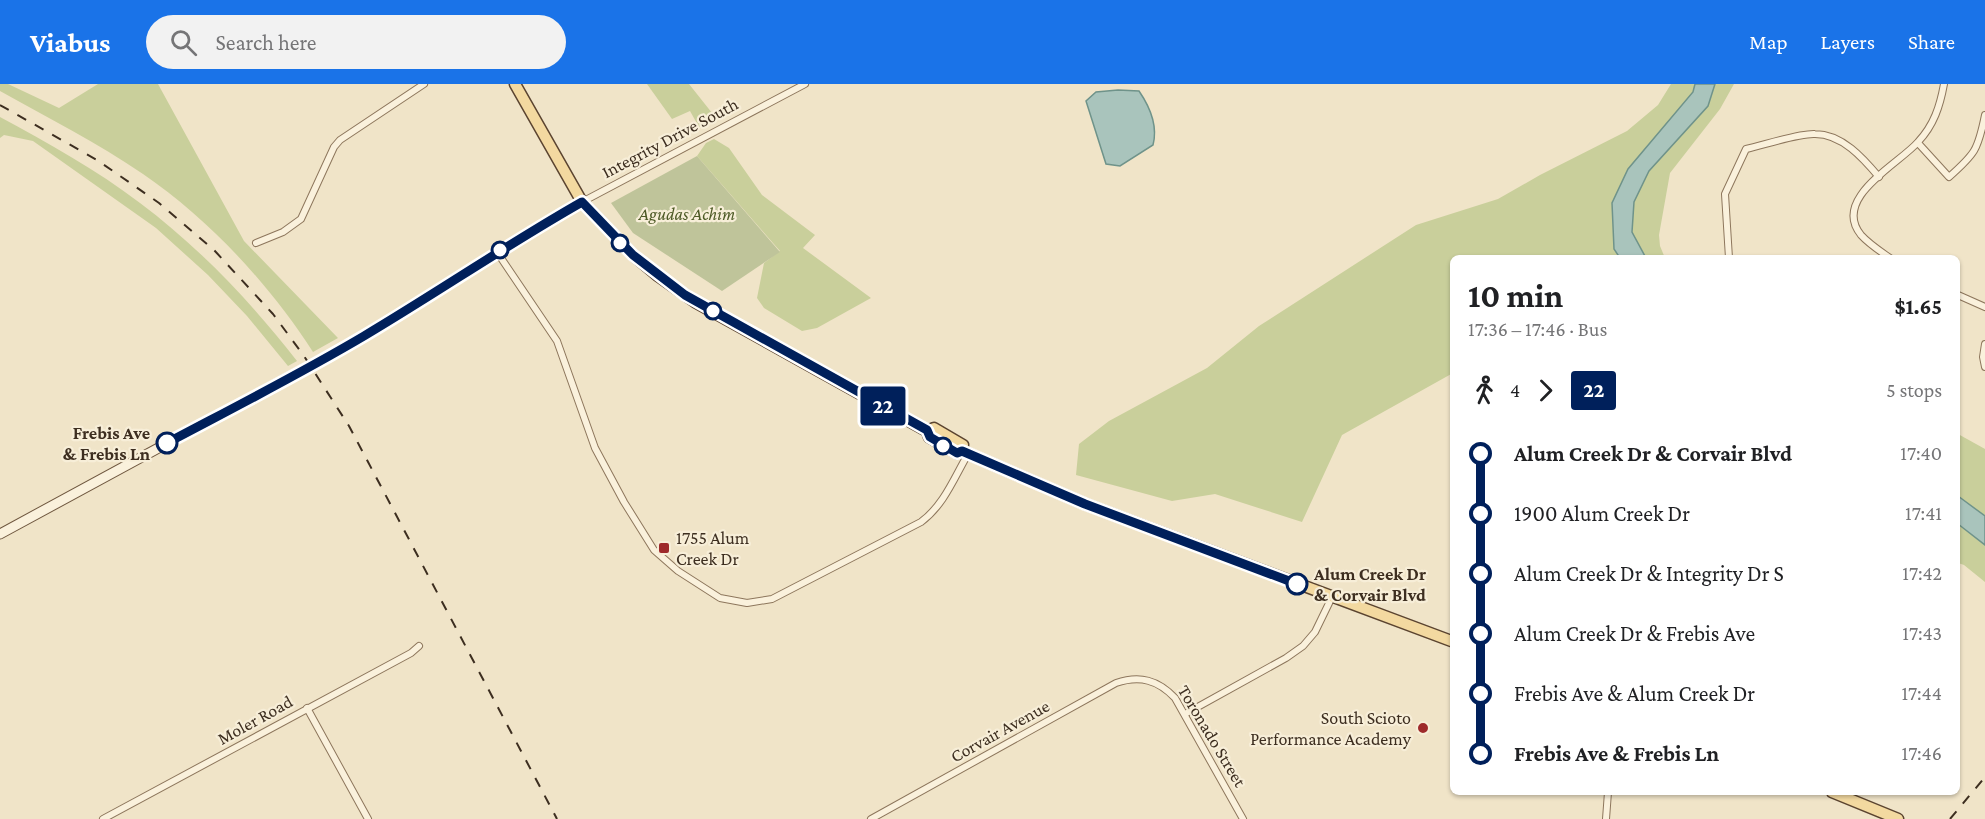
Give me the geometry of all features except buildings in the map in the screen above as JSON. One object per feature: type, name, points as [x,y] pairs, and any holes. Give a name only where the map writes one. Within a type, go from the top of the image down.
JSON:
[{"type":"main road","points":[[514,84],[582,202],[633,255],[685,295],[927,430],[930,437],[957,453],[965,452],[1085,504],[1450,641]]},
{"type":"main road","points":[[0,534],[361,338],[497,252],[582,202]]},
{"type":"main road","points":[[1839,795],[1898,819]]},
{"type":"street","points":[[256,243],[283,232],[301,219],[334,147],[340,140],[424,84]]},
{"type":"street","name":"Integrity Drive South","points":[[582,202],[805,84]]},
{"type":"street","points":[[1886,255],[1863,236],[1856,227],[1854,208],[1864,190],[1918,143],[1936,117],[1944,84]]},
{"type":"street","points":[[1918,143],[1949,177],[1972,157],[1981,135],[1985,115]]},
{"type":"street","points":[[1728,255],[1725,194],[1746,148],[1817,133],[1849,146],[1879,177]]},
{"type":"street","points":[[497,252],[557,341],[595,448],[650,544],[668,564],[720,597],[747,603],[772,599],[921,522],[934,511],[949,490],[965,452]]},
{"type":"street","points":[[1960,296],[1985,307]]},
{"type":"street","points":[[1985,344],[1983,357],[1985,367]]},
{"type":"street","points":[[1185,714],[1286,658],[1303,646],[1318,627],[1332,597]]},
{"type":"street","name":"Moler Road","points":[[103,819],[411,653],[419,646]]},
{"type":"street","name":"Corvair Avenue","points":[[871,819],[1116,683],[1130,679],[1146,679]]},
{"type":"street","name":"Toronado Street","points":[[1146,679],[1163,686],[1175,698],[1243,819]]},
{"type":"street","points":[[308,708],[368,819]]},
{"type":"street","points":[[1606,819],[1608,795]]},
{"type":"green space","points":[[0,84],[8,84],[59,108],[98,84],[158,84],[244,241],[338,338],[313,352],[258,278],[192,212],[126,163],[0,91]]},
{"type":"green space","points":[[647,84],[689,84],[716,118],[699,127],[690,111],[672,119]]},
{"type":"green space","points":[[1671,84],[1695,84],[1693,92],[1628,169],[1614,249],[1618,255],[1450,255],[1450,375],[1342,435],[1302,522],[1215,494],[1172,501],[1076,475],[1079,444],[1109,421],[1207,368],[1259,326],[1416,225],[1498,199],[1627,131],[1658,105]]},
{"type":"green space","points":[[1715,84],[1734,84],[1720,109],[1670,173],[1659,235],[1664,255],[1644,255],[1632,232],[1634,202],[1649,171],[1708,106]]},
{"type":"green space","points":[[0,117],[89,168],[162,220],[224,277],[297,361],[288,366],[247,316],[208,275],[156,228],[33,141],[4,135],[0,138]]},
{"type":"green space","points":[[714,139],[729,148],[762,195],[815,235],[803,248],[871,298],[817,328],[802,331],[764,308],[757,298],[764,263],[780,251],[697,156],[706,143]]},
{"type":"green space","name":"Agudas Achim","points":[[697,156],[780,252],[722,291],[633,233],[611,203]]},
{"type":"green space","points":[[1960,435],[1985,449],[1985,516],[1960,497]]},
{"type":"green space","points":[[1960,526],[1985,545],[1985,582],[1960,564]]},
{"type":"water","points":[[1695,84],[1715,84],[1708,106],[1649,171],[1634,202],[1632,232],[1644,255],[1618,255],[1614,249],[1612,203],[1628,169],[1693,92]]},
{"type":"water","points":[[1139,91],[1150,110],[1154,124],[1153,145],[1120,166],[1106,164],[1086,101],[1096,92]]},
{"type":"water","points":[[1960,497],[1985,516],[1985,545],[1960,526]]},
{"type":"railway","points":[[0,105],[97,160],[159,203],[214,250],[273,314],[304,356],[349,426],[557,819]]},
{"type":"railway","points":[[1950,819],[1985,777]]},
{"type":"bus line","name":"22","points":[[167,443],[361,338],[536,228],[582,202],[633,255],[685,295],[927,430],[930,437],[957,453],[962,451],[1085,504],[1297,584]]},
{"type":"place","name":"Frebis Ave & Frebis Ln","points":[[167,443]]},
{"type":"place","name":"1755 Alum Creek Dr","points":[[664,548]]},
{"type":"place","name":"Alum Creek Dr & Corvair Blvd","points":[[1297,584]]},
{"type":"place","name":"South Scioto Performance Academy","points":[[1423,728]]}]
